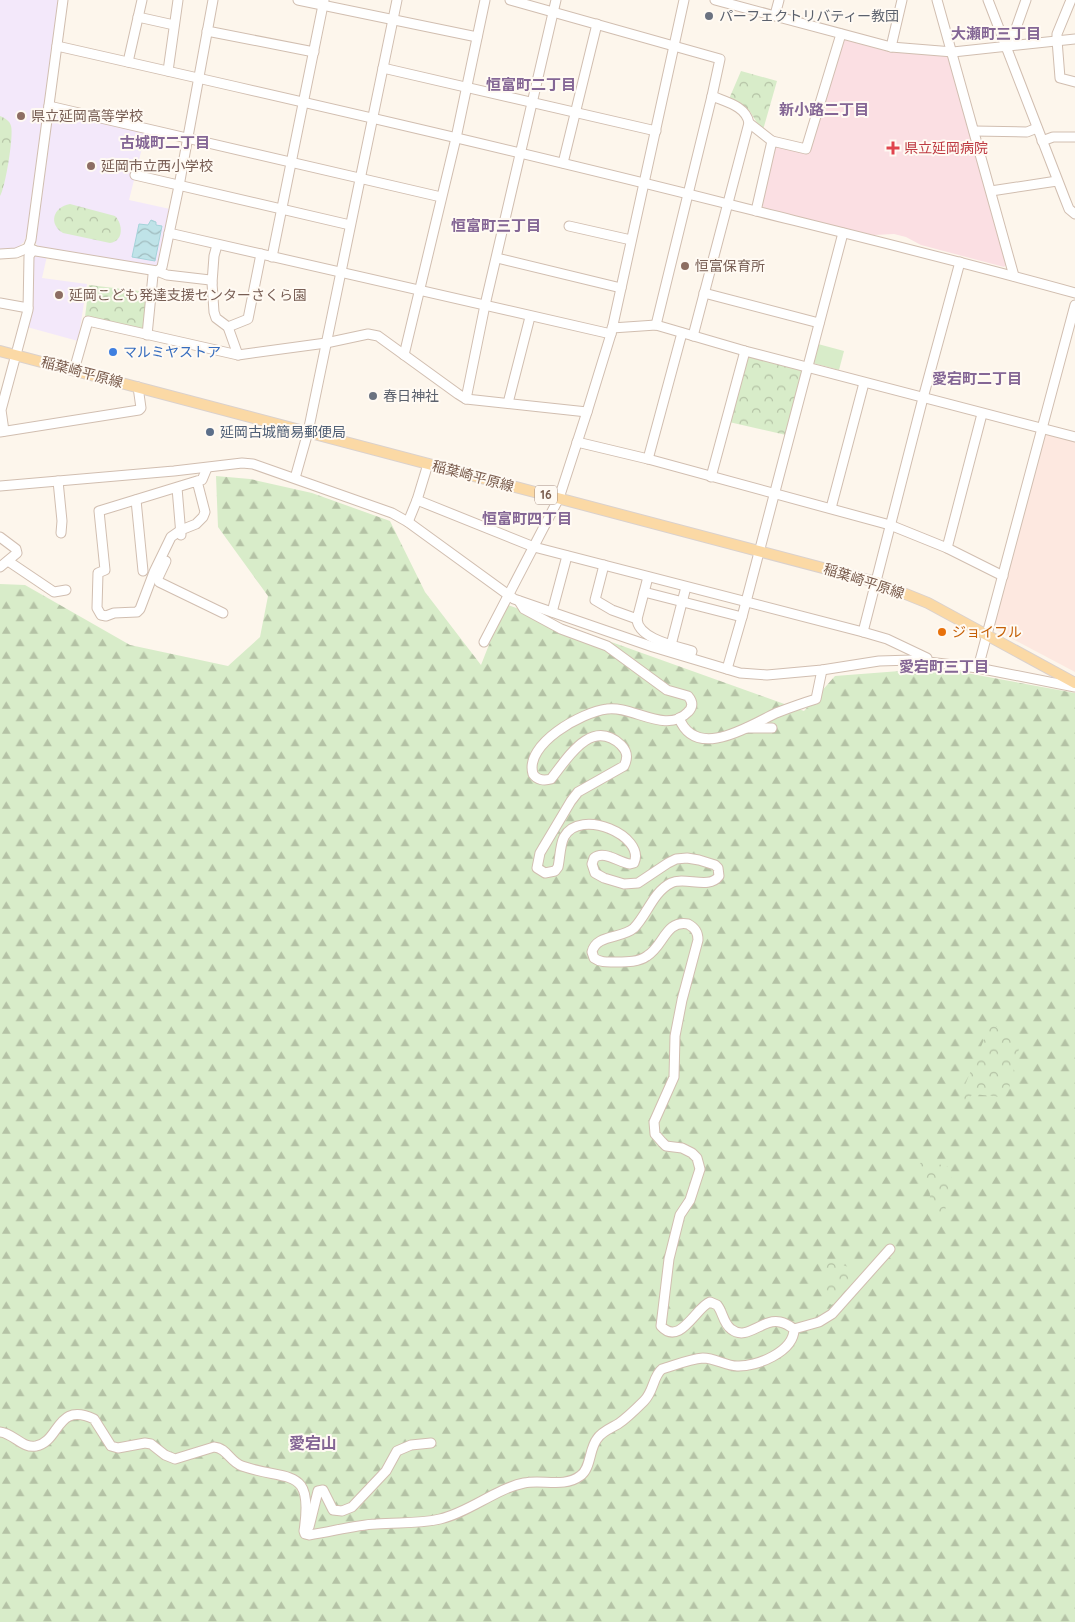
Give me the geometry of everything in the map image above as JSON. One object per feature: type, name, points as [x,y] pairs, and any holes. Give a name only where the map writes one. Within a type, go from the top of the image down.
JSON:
[{"type":"main road","name":"稲葉崎平原線","points":[[0,351],[876,582],[928,603],[1075,682]]},
{"type":"street","points":[[63,0],[31,240],[28,308],[1,409],[2,431],[139,410],[141,408],[138,387]]},
{"type":"street","points":[[128,62],[142,0]]},
{"type":"street","points":[[168,72],[178,0]]},
{"type":"street","points":[[147,335],[153,275],[162,267],[179,186],[213,0]]},
{"type":"street","points":[[298,0],[323,3],[393,20],[477,37]]},
{"type":"street","points":[[295,478],[308,432],[397,0]]},
{"type":"street","points":[[404,355],[456,138],[485,0]]},
{"type":"street","points":[[510,0],[720,59],[656,325]]},
{"type":"street","points":[[466,399],[485,306],[556,0]]},
{"type":"street","points":[[484,642],[559,498],[587,412],[611,331],[684,0]]},
{"type":"street","points":[[715,0],[891,47],[953,52],[1006,46],[1057,37],[1075,39]]},
{"type":"street","points":[[775,16],[779,0]]},
{"type":"street","points":[[891,47],[902,0]]},
{"type":"street","points":[[938,0],[1014,276]]},
{"type":"street","points":[[988,0],[1057,182],[1069,209],[1075,214]]},
{"type":"street","points":[[1006,46],[1015,31],[1026,0]]},
{"type":"street","points":[[1071,0],[1057,37],[1060,78],[1075,82]]},
{"type":"street","points":[[272,257],[323,3]]},
{"type":"street","points":[[138,17],[174,25]]},
{"type":"street","points":[[563,163],[597,24]]},
{"type":"street","points":[[207,30],[314,52]]},
{"type":"street","points":[[749,123],[772,141],[806,149],[841,34]]},
{"type":"street","points":[[57,46],[643,182],[1075,293]]},
{"type":"street","points":[[383,68],[656,131]]},
{"type":"street","points":[[693,336],[749,123],[748,116],[737,107],[712,96]]},
{"type":"street","points":[[49,106],[441,197]]},
{"type":"street","points":[[974,131],[1027,132],[1037,128]]},
{"type":"street","points":[[1042,141],[1053,137],[1075,137]]},
{"type":"street","points":[[756,211],[772,141]]},
{"type":"street","points":[[135,175],[350,225]]},
{"type":"street","points":[[991,191],[1057,182]]},
{"type":"street","points":[[569,226],[631,240]]},
{"type":"street","points":[[169,233],[530,316],[611,331],[656,325],[864,383],[1075,437]]},
{"type":"street","points":[[727,669],[760,551],[843,233]]},
{"type":"street","points":[[217,245],[214,256],[212,283],[214,312],[216,318],[228,328],[238,355]]},
{"type":"street","points":[[0,254],[16,253],[31,249],[210,280],[212,283]]},
{"type":"street","points":[[228,328],[248,319],[261,254]]},
{"type":"street","points":[[497,258],[621,288]]},
{"type":"street","points":[[863,632],[922,398],[960,262]]},
{"type":"street","points":[[704,293],[818,323]]},
{"type":"street","points":[[0,303],[28,308]]},
{"type":"street","points":[[978,668],[1075,305]]},
{"type":"street","points":[[508,403],[530,316]]},
{"type":"street","points":[[74,370],[88,321],[238,355],[326,343],[368,334],[378,336],[466,399],[587,412]]},
{"type":"street","points":[[648,459],[682,333]]},
{"type":"street","points":[[711,477],[745,351]]},
{"type":"street","points":[[831,508],[864,383]]},
{"type":"street","points":[[947,548],[982,414]]},
{"type":"street","points":[[577,442],[648,459],[890,525],[947,548],[1003,576]]},
{"type":"street","points":[[0,486],[207,468],[242,463],[252,464],[392,513],[408,522],[508,596],[519,601],[653,647],[727,669],[755,676],[822,670],[879,661],[912,660],[978,668],[1075,687]]},
{"type":"street","points":[[408,522],[418,500],[428,464]]},
{"type":"street","points":[[197,481],[205,512],[203,517],[196,524],[181,530],[171,537],[154,572],[140,609],[137,612],[101,615],[97,608],[98,573],[105,570],[99,510],[136,500],[197,481],[202,480],[207,468]]},
{"type":"street","points":[[58,481],[62,521],[61,533]]},
{"type":"street","points":[[177,488],[181,535],[175,540],[158,578],[159,582],[223,613]]},
{"type":"street","points":[[136,500],[143,571]]},
{"type":"street","points":[[418,500],[534,547],[863,632],[887,639],[934,662]]},
{"type":"street","points":[[0,537],[17,553],[0,567]]},
{"type":"street","points":[[552,612],[567,556]]},
{"type":"street","points":[[8,561],[54,592],[66,590]]},
{"type":"street","points":[[604,565],[595,600],[612,610],[638,619]]},
{"type":"street","points":[[648,576],[637,622],[651,638],[692,651],[690,657]]},
{"type":"street","points":[[671,645],[686,586]]},
{"type":"street","points":[[644,592],[742,617]]},
{"type":"street","points":[[519,601],[524,608],[561,629],[607,646],[666,690],[688,696],[691,699],[691,708],[684,716],[671,720],[659,720],[609,708],[572,722],[536,750],[532,764],[533,774],[541,780],[551,779],[575,748],[584,740],[599,737],[611,739],[623,747],[627,755],[624,766],[578,792],[571,801],[540,853],[538,868],[545,873],[555,871],[558,867],[563,838],[573,828],[586,824],[612,830],[628,840],[636,852],[634,862],[630,864],[603,854],[594,858],[592,868],[595,873],[604,878],[624,884],[638,883],[668,863],[687,858],[711,863],[718,868],[718,876],[714,881],[677,881],[670,883],[658,895],[632,929],[625,934],[596,943],[592,952],[594,958],[604,962],[631,962],[647,956],[655,949],[670,928],[679,923],[688,924],[697,931],[698,935],[674,1036],[674,1077],[656,1117],[654,1129],[655,1134],[666,1146],[682,1148],[692,1153],[697,1158],[700,1170],[690,1200],[680,1215],[669,1259],[660,1326],[664,1330],[672,1332],[684,1328],[704,1305],[710,1302],[717,1305],[726,1324],[733,1331],[737,1332],[746,1333],[770,1321],[780,1322],[794,1329],[819,1322],[832,1314],[890,1249]]},
{"type":"street","points":[[679,718],[686,731],[704,738],[725,737],[816,698],[822,670]]},
{"type":"street","points":[[744,728],[772,728]]},
{"type":"street","points":[[307,1535],[375,1524],[440,1519],[453,1515],[518,1484],[572,1480],[579,1477],[585,1469],[599,1435],[620,1423],[646,1399],[652,1389],[657,1373],[662,1369],[704,1358],[737,1366],[754,1365],[781,1350],[792,1339],[794,1329]]},
{"type":"street","points":[[0,1432],[10,1434],[29,1446],[38,1446],[49,1438],[62,1422],[70,1416],[76,1415],[94,1419],[112,1446],[118,1448],[145,1443],[151,1444],[165,1455],[175,1459],[219,1447],[242,1466],[282,1475],[297,1481],[304,1489],[306,1496],[304,1534],[307,1535]]},
{"type":"street","points":[[307,1535],[318,1491],[323,1490],[334,1510],[346,1511],[386,1471],[397,1451],[411,1445],[431,1442]]},
{"type":"shaded area","name":"県立延岡高等学校","points":[[0,0],[58,0],[27,233],[24,242],[17,248],[0,251]]},
{"type":"shaded area","name":"県立延岡病院","points":[[843,38],[950,56],[1009,262],[1004,267],[921,245],[906,237],[894,234],[874,235],[763,208],[760,202],[775,144],[807,152]]},
{"type":"shaded area","name":"延岡市立西小学校","points":[[53,110],[146,132],[129,200],[170,209],[159,264],[156,266],[39,248],[35,242]]},
{"type":"shaded area","name":"延岡こども発達支援センターさくら園","points":[[35,255],[47,256],[42,278],[87,284],[78,341],[27,327],[33,259]]},
{"type":"shaded area","points":[[1050,432],[1075,439],[1075,672],[996,630],[994,624],[1045,434]]},
{"type":"green space","points":[[741,71],[777,81],[763,130],[749,110],[729,99]]},
{"type":"green space","points":[[0,116],[10,123],[12,132],[6,173],[0,196]]},
{"type":"green space","points":[[70,204],[115,216],[121,228],[118,239],[110,243],[63,233],[55,225],[54,216],[64,206]]},
{"type":"green space","points":[[89,285],[148,292],[143,331],[85,317]]},
{"type":"green space","points":[[818,344],[844,351],[839,370],[813,363]]},
{"type":"green space","points":[[749,355],[801,369],[803,372],[786,435],[729,422]]},
{"type":"green space","points":[[216,476],[250,479],[312,493],[390,521],[425,592],[481,665],[505,604],[804,711],[835,676],[939,668],[1075,693],[1075,1622],[0,1622],[0,584],[25,585],[130,645],[228,666],[260,637],[268,596],[218,527]]},
{"type":"green space","points":[[990,1025],[1012,1032],[1021,1041],[1008,1092],[1005,1096],[1001,1097],[973,1094],[963,1104],[959,1103],[960,1097]]},
{"type":"green space","points":[[925,1162],[949,1167],[951,1173],[951,1194],[939,1218],[928,1215],[930,1193],[920,1167],[920,1163]]},
{"type":"green space","points":[[822,1258],[863,1272],[832,1305],[826,1302]]},
{"type":"water","points":[[151,220],[156,222],[156,225],[162,226],[155,261],[132,257],[139,224],[148,225]]},
{"type":"place","name":"パーフェクトリバティー教団","points":[[709,16]]},
{"type":"place","name":"県立延岡高等学校","points":[[21,116]]},
{"type":"place","name":"県立延岡病院","points":[[893,148]]},
{"type":"place","name":"延岡市立西小学校","points":[[91,166]]},
{"type":"place","name":"恒富保育所","points":[[685,266]]},
{"type":"place","name":"延岡こども発達支援センターさくら園","points":[[59,295]]},
{"type":"place","name":"マルミヤストア","points":[[113,352]]},
{"type":"place","name":"春日神社","points":[[373,396]]},
{"type":"place","name":"延岡古城簡易郵便局","points":[[210,432]]},
{"type":"place","name":"ジョイフル","points":[[942,632]]},
{"type":"district","name":"大瀬町三丁目","points":[[996,34]]},
{"type":"district","name":"恒富町二丁目","points":[[531,85]]},
{"type":"district","name":"新小路二丁目","points":[[824,110]]},
{"type":"district","name":"古城町二丁目","points":[[165,143]]},
{"type":"district","name":"恒富町三丁目","points":[[496,226]]},
{"type":"district","name":"愛宕町二丁目","points":[[977,379]]},
{"type":"district","name":"恒富町四丁目","points":[[527,519]]},
{"type":"district","name":"愛宕町三丁目","points":[[944,667]]},
{"type":"district","name":"愛宕山","points":[[313,1443]]}]
